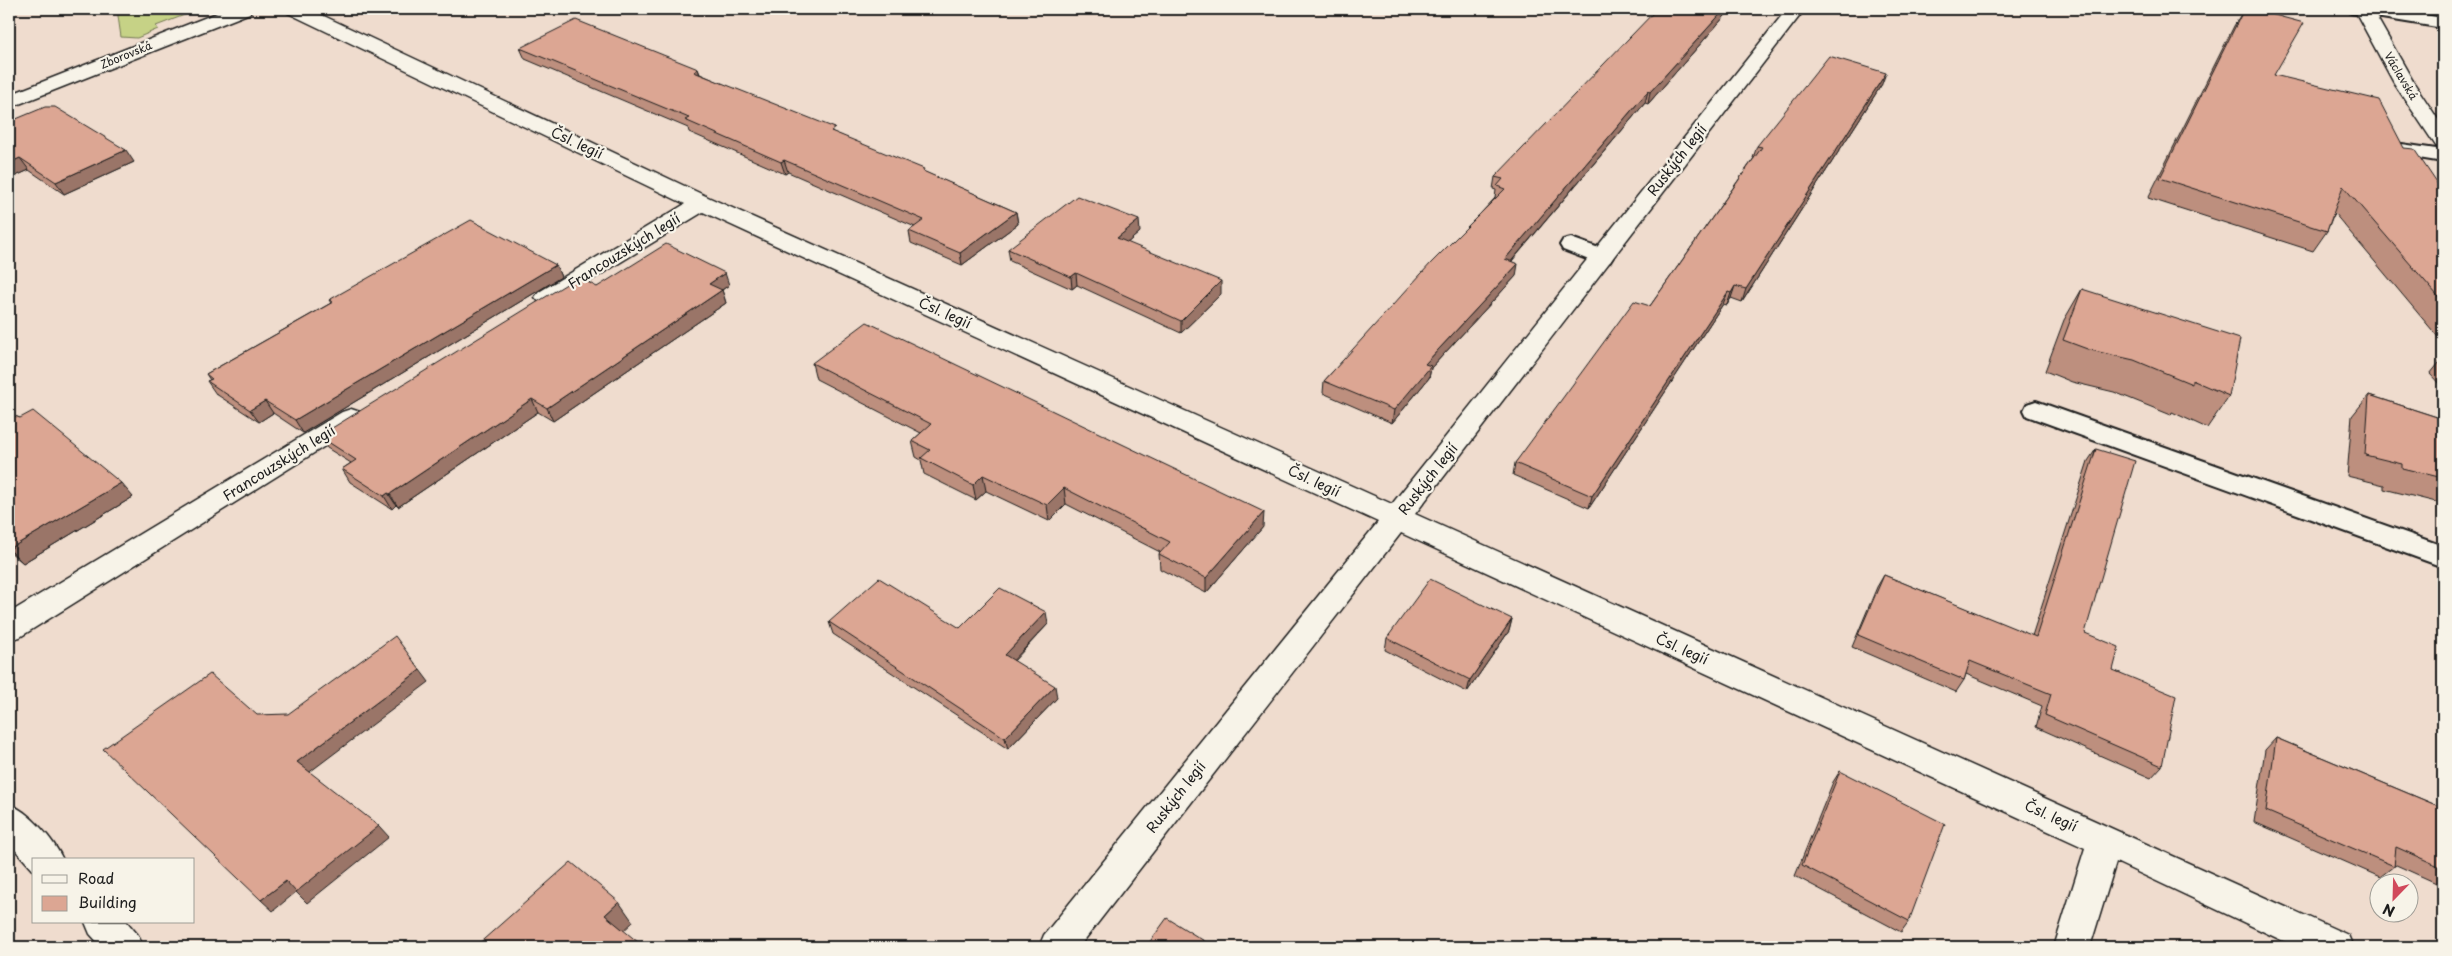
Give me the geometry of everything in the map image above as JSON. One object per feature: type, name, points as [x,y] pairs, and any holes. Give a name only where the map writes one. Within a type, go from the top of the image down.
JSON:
[{"type":"street","name":"Zborovská","points":[[9,102],[243,9]]},
{"type":"street","name":"Čsl. legií","points":[[295,9],[702,202],[2106,840],[2335,947]]},
{"type":"street","name":"Ruských legií","points":[[1057,947],[1796,9]]},
{"type":"street","name":"Václavská","points":[[2361,9],[2404,82],[2443,142]]},
{"type":"street","name":"Francouzských legií","points":[[531,307],[702,202]]},
{"type":"street","name":"Francouzských legií","points":[[9,628],[371,406]]},
{"type":"street","points":[[9,819],[44,858]]},
{"type":"street","points":[[2072,947],[2106,840]]},
{"type":"street","points":[[105,924],[125,947]]},
{"type":"lane","points":[[2361,9],[2443,23]]},
{"type":"lane","points":[[2395,149],[2443,156]]},
{"type":"lane","points":[[1571,245],[1602,257]]},
{"type":"lane","points":[[2036,410],[2443,557]]},
{"type":"green space","points":[[117,9],[200,9],[156,26],[158,29],[137,38],[121,37]]},
{"type":"building","points":[[1657,9],[1725,9],[1650,92],[1648,91],[1505,259],[1518,264],[1425,364],[1431,366],[1394,410],[1324,381],[1431,263],[1505,189],[1497,186],[1503,179],[1495,177]]},
{"type":"building","points":[[2244,9],[2252,9],[2304,23],[2274,75],[2379,100],[2404,148],[2414,149],[2443,192],[2443,302],[2343,186],[2327,231],[2160,178]]},
{"type":"building","points":[[576,20],[698,69],[694,72],[835,128],[831,131],[924,169],[923,171],[1016,212],[960,253],[909,231],[924,220],[784,160],[781,162],[685,120],[689,118],[520,48]]},
{"type":"building","points":[[1829,56],[1886,73],[1746,289],[1735,286],[1731,293],[1728,292],[1592,496],[1515,463],[1634,301],[1650,306],[1762,147],[1757,146]]},
{"type":"building","points":[[45,107],[55,107],[126,150],[56,182],[20,158],[9,163],[9,122]]},
{"type":"building","points":[[1077,196],[1139,220],[1117,238],[1221,281],[1181,321],[1076,273],[1071,277],[1008,249]]},
{"type":"building","points":[[471,220],[556,265],[295,420],[265,401],[250,410],[207,381],[212,379],[206,374],[333,302],[329,300]]},
{"type":"building","points":[[666,244],[725,273],[709,284],[722,290],[547,408],[532,399],[390,494],[388,493],[384,496],[342,469],[356,460],[319,436],[578,277],[597,287]]},
{"type":"building","points":[[2082,289],[2240,339],[2229,396],[2192,380],[2192,384],[2134,360],[2090,350],[2063,340]]},
{"type":"building","points":[[867,322],[1264,512],[1206,578],[1159,554],[1170,542],[1064,488],[1047,505],[983,475],[973,485],[921,458],[930,450],[912,441],[931,424],[812,363]]},
{"type":"building","points":[[2369,395],[2443,419],[2443,478],[2402,468],[2402,464],[2365,455]]},
{"type":"building","points":[[33,411],[121,483],[9,549],[9,414],[20,418]]},
{"type":"building","points":[[2096,449],[2135,461],[2085,633],[2119,647],[2113,670],[2176,696],[2162,766],[2045,715],[2051,694],[1970,661],[1964,680],[1858,635],[1884,575],[2036,637]]},
{"type":"building","points":[[879,578],[960,628],[1000,588],[1046,612],[1005,655],[1055,686],[1005,738],[829,622]]},
{"type":"building","points":[[1430,579],[1512,619],[1470,680],[1387,638]]},
{"type":"building","points":[[395,636],[420,670],[297,762],[379,826],[296,892],[286,881],[261,900],[103,749],[210,674],[257,715],[288,714]]},
{"type":"building","points":[[2276,738],[2443,808],[2443,868],[2396,847],[2394,866],[2266,811]]},
{"type":"building","points":[[1840,771],[1945,824],[1909,921],[1802,865]]},
{"type":"building","points":[[571,862],[619,902],[605,915],[644,947],[475,947]]},
{"type":"building","points":[[1167,918],[1214,947],[1146,947]]}]
